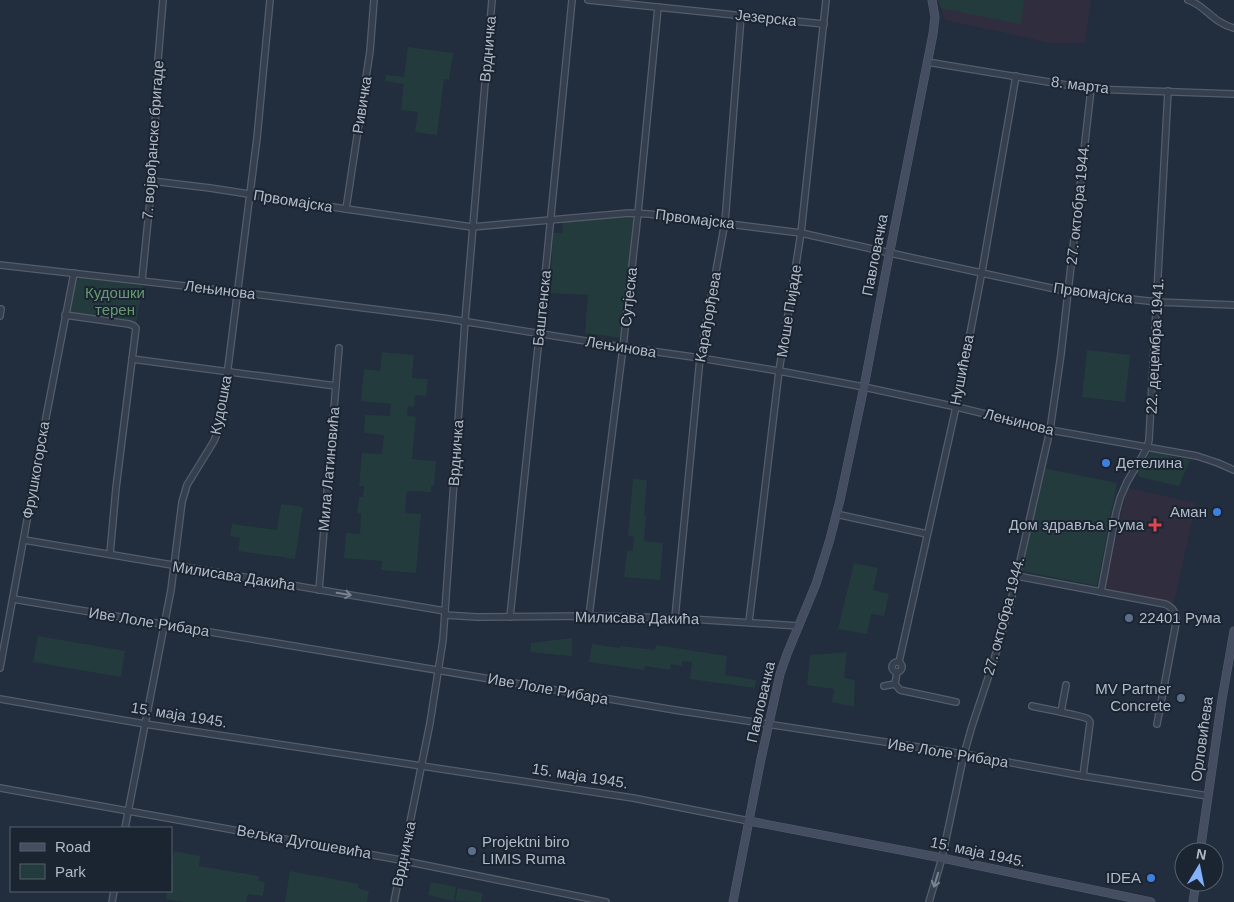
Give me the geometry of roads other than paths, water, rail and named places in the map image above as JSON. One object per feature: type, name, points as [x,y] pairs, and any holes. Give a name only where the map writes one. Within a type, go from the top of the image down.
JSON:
[{"type":"street","name":"7. војвођанске бригаде","points":[[142,280],[152,181],[163,0]]},
{"type":"street","name":"Кудошка","points":[[125,827],[175,566],[182,502],[187,485],[209,450],[218,432],[220,423],[257,138],[270,0]]},
{"type":"street","name":"Ривичка","points":[[346,210],[370,51],[374,0]]},
{"type":"street","name":"Врдничка","points":[[394,902],[422,767],[439,670],[445,613],[472,227],[492,0]]},
{"type":"street","name":"Баштенска","points":[[510,617],[540,334],[572,0]]},
{"type":"street","name":"Језерска","points":[[588,0],[824,24]]},
{"type":"street","name":"Моше Пијаде","points":[[749,622],[779,371],[801,233],[826,0]]},
{"type":"street","name":"Павловачка","points":[[733,902],[783,664],[816,584],[836,514],[864,387],[935,21],[932,0]]},
{"type":"street","points":[[1191,0],[1218,22],[1234,28]]},
{"type":"street","name":"Сутјеска","points":[[589,616],[623,347],[658,7]]},
{"type":"street","name":"Карађорђева","points":[[675,618],[700,358],[725,222],[741,16]]},
{"type":"street","name":"8. марта","points":[[927,62],[1091,89],[1234,94]]},
{"type":"street","name":"Нушићева","points":[[895,684],[897,672],[902,668],[902,664],[899,662],[956,407],[1016,76]]},
{"type":"street","name":"27. октобра 1944.","points":[[929,902],[942,858],[964,754],[1003,630],[1017,576],[1050,430],[1069,292],[1091,89]]},
{"type":"street","name":"22. децембра 1941.","points":[[1101,592],[1120,498],[1126,482],[1147,448],[1150,436],[1168,91]]},
{"type":"street","name":"Првомајска","points":[[152,181],[472,227],[638,213],[725,222],[801,233],[1069,292],[1157,302],[1234,305]]},
{"type":"street","name":"Лењинова","points":[[0,264],[465,321],[779,371],[956,407],[1050,430],[1197,456],[1234,470]]},
{"type":"street","name":"Фрушкогорска","points":[[0,668],[74,273]]},
{"type":"street","points":[[65,314],[129,324],[136,328],[116,488],[110,554]]},
{"type":"street","name":"Мила Латиновића","points":[[319,590],[339,348]]},
{"type":"street","points":[[132,359],[336,386]]},
{"type":"street","points":[[836,514],[928,534]]},
{"type":"street","name":"Милисава Дакића","points":[[24,540],[477,617],[589,616],[675,618],[799,626]]},
{"type":"street","points":[[1017,576],[1165,604],[1171,608],[1176,616],[1157,724]]},
{"type":"street","name":"Иве Лоле Рибара","points":[[13,599],[675,710],[964,754],[1208,796]]},
{"type":"street","name":"Орловићева","points":[[1201,842],[1234,631]]},
{"type":"street","points":[[884,686],[895,684],[900,690],[956,702]]},
{"type":"street","points":[[1061,712],[1066,685]]},
{"type":"street","name":"15. маја 1945.","points":[[0,699],[145,724],[623,797],[942,858],[1151,902]]},
{"type":"street","points":[[1032,706],[1090,721],[1083,776]]},
{"type":"street","name":"Вељка Дугошевића","points":[[0,788],[402,860],[606,902]]},
{"type":"place","name":"Детелина","points":[[1106,463]]},
{"type":"place","name":"Аман","points":[[1217,512]]},
{"type":"place","name":"Дом здравља Рума","points":[[1155,525]]},
{"type":"place","name":"22401 Рума","points":[[1129,618]]},
{"type":"place","name":"MV Partner Concrete","points":[[1181,698]]},
{"type":"place","name":"Projektni biro LIMIS Ruma","points":[[472,851]]},
{"type":"place","name":"IDEA","points":[[1151,878]]},
{"type":"park label","name":"Кудошки терен","points":[[115,302]]}]
